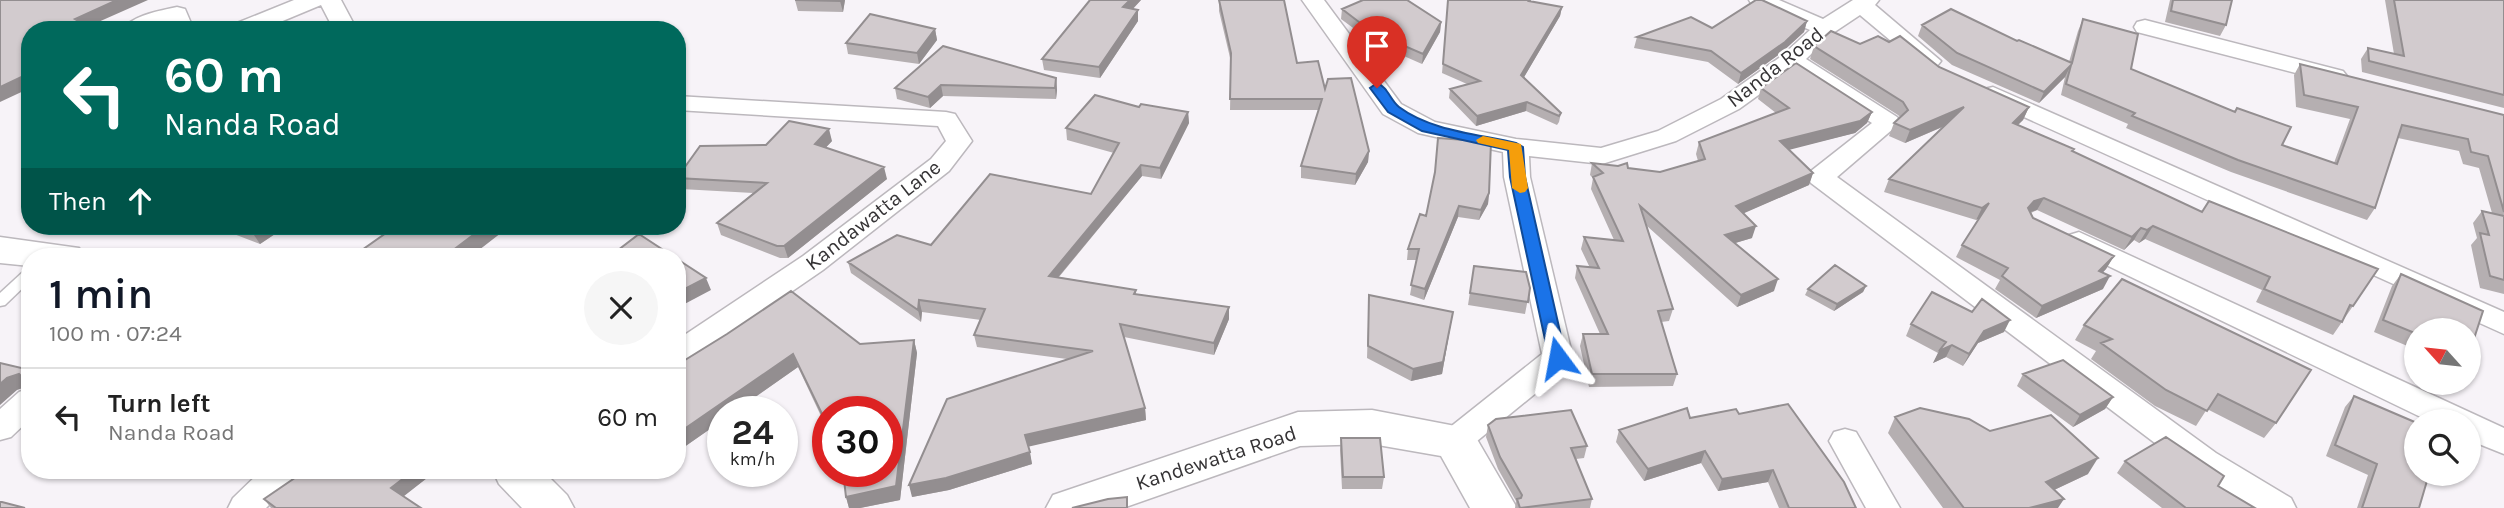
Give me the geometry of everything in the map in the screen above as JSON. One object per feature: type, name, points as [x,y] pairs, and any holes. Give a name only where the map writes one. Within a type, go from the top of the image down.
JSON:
[{"type":"street","points":[[262,21],[314,0]]},
{"type":"street","points":[[330,0],[341,21]]},
{"type":"street","name":"Nanda Road","points":[[1313,0],[1392,109],[1427,128],[1516,147],[1602,156],[1667,136],[1730,104],[1791,60],[1825,28],[1864,3]]},
{"type":"street","points":[[1760,0],[1825,28]]},
{"type":"street","points":[[1864,3],[1943,72],[2504,324]]},
{"type":"street","points":[[152,21],[177,14],[180,21]]},
{"type":"street","points":[[2145,27],[2358,82]]},
{"type":"street","points":[[1791,60],[1888,122],[1820,177],[2204,461],[2279,508]]},
{"type":"street","name":"Kandawatta Lane","points":[[686,104],[946,119],[959,141],[940,165],[813,263],[686,349]]},
{"type":"street","points":[[1494,508],[1455,440],[1558,358],[1517,177],[1516,147]]},
{"type":"street","points":[[2051,228],[2434,409]]},
{"type":"street","points":[[0,250],[21,254]]},
{"type":"street","points":[[0,428],[21,408]]},
{"type":"street","name":"Kandewatta Road","points":[[1069,508],[1298,429],[1372,426],[1455,440]]},
{"type":"street","points":[[2481,431],[2504,442]]},
{"type":"street","points":[[1845,441],[1883,508]]},
{"type":"street","points":[[244,508],[274,479]]},
{"type":"street","points":[[523,479],[551,508]]},
{"type":"lane","points":[[0,301],[21,283]]},
{"type":"building","points":[[0,0],[117,0],[75,19],[79,21],[21,21],[21,77],[0,87]]},
{"type":"building","points":[[1090,0],[1130,0],[1123,7],[1138,10],[1099,67],[1042,59]]},
{"type":"building","points":[[1219,0],[1284,0],[1297,63],[1318,61],[1325,89],[1328,79],[1351,78],[1369,151],[1356,174],[1301,166],[1322,99],[1230,99],[1231,53]]},
{"type":"building","points":[[1363,0],[1407,0],[1441,22],[1423,54],[1372,32],[1342,9]]},
{"type":"building","points":[[1448,0],[1530,0],[1562,7],[1521,75],[1561,113],[1559,116],[1527,102],[1477,116],[1450,89],[1480,81],[1443,64]]},
{"type":"building","points":[[1756,0],[1762,0],[1807,21],[1785,42],[1741,73],[1711,51],[1637,37],[1691,17],[1712,28]]},
{"type":"building","points":[[2173,0],[2232,0],[2226,25],[2171,11]]},
{"type":"building","points":[[2394,0],[2504,0],[2504,95],[2369,61],[2368,48],[2404,56]]},
{"type":"building","points":[[1951,9],[2017,41],[2072,63],[2083,19],[2138,34],[2131,69],[2235,112],[2237,108],[2291,127],[2282,145],[2337,164],[2358,107],[2304,95],[2300,64],[2504,115],[2504,212],[2488,156],[2471,152],[2468,139],[2402,125],[2375,208],[2238,160],[2132,116],[2135,113],[2066,84],[2071,65],[2044,92],[1957,53],[1922,25]]},
{"type":"building","points":[[870,14],[935,29],[917,53],[846,43]]},
{"type":"building","points":[[1831,31],[1860,44],[1878,36],[1889,42],[1900,36],[1939,67],[2029,107],[2013,123],[2074,149],[2072,151],[2202,212],[2209,201],[2378,269],[2353,306],[2350,305],[2342,322],[2264,289],[2270,277],[2153,226],[2147,230],[2141,228],[2132,237],[2044,198],[2034,201],[2028,208],[2033,218],[2114,256],[2099,271],[2110,276],[2042,306],[2002,276],[2008,268],[1962,245],[1989,203],[1982,208],[1889,179],[1964,107],[1910,130],[1894,123],[1908,110],[1903,102],[1814,46]]},
{"type":"building","points":[[943,46],[1056,78],[1055,88],[941,85],[928,97],[895,88]]},
{"type":"building","points":[[1796,63],[1872,112],[1860,121],[1780,141],[1813,173],[1736,206],[1756,226],[1725,235],[1778,279],[1741,295],[1640,206],[1673,309],[1658,311],[1677,374],[1592,374],[1583,334],[1608,334],[1577,266],[1599,268],[1584,237],[1623,241],[1593,177],[1603,173],[1592,163],[1618,166],[1627,163],[1628,168],[1660,172],[1705,159],[1699,142],[1789,108],[1761,88]]},
{"type":"building","points":[[1095,95],[1139,107],[1141,104],[1188,112],[1160,168],[1141,165],[1049,276],[1136,290],[1134,294],[1229,307],[1214,343],[1120,324],[1145,408],[1025,435],[1030,452],[946,478],[909,485],[947,399],[1093,351],[974,335],[985,309],[919,300],[918,310],[848,262],[897,235],[931,245],[990,174],[1091,194],[1119,143],[1066,128]]},
{"type":"building","points":[[789,121],[829,129],[815,144],[884,167],[784,246],[777,246],[717,223],[767,183],[686,178],[686,165],[700,146],[766,145]]},
{"type":"building","points":[[1438,138],[1491,142],[1489,193],[1481,210],[1459,206],[1425,289],[1411,285],[1419,249],[1408,249],[1420,214],[1426,216],[1435,172]]},
{"type":"building","points":[[2482,211],[2504,216],[2504,280],[2490,276],[2480,233],[2489,235]]},
{"type":"building","points":[[383,235],[473,235],[456,248],[365,248]]},
{"type":"building","points":[[641,235],[660,248],[621,248]]},
{"type":"building","points":[[686,265],[706,278],[686,288]]},
{"type":"building","points":[[1835,265],[1866,286],[1837,304],[1808,289]]},
{"type":"building","points":[[1474,266],[1526,272],[1530,288],[1528,302],[1470,293]]},
{"type":"building","points":[[2401,274],[2483,311],[2481,318],[2404,318],[2404,329],[2383,320]]},
{"type":"building","points":[[2122,279],[2311,370],[2276,423],[2218,394],[2207,411],[2166,390],[2101,343],[2112,339],[2084,325]]},
{"type":"building","points":[[791,291],[860,344],[914,340],[903,429],[903,396],[813,396],[793,354],[732,396],[707,396],[707,413],[686,428],[686,359]]},
{"type":"building","points":[[1932,292],[1972,312],[1982,299],[2010,320],[1984,331],[1969,354],[1952,345],[1939,351],[1946,342],[1911,324]]},
{"type":"building","points":[[1369,295],[1453,312],[1443,362],[1413,369],[1368,346]]},
{"type":"building","points":[[2063,360],[2113,397],[2080,415],[2023,374]]},
{"type":"building","points":[[0,363],[21,368],[21,376],[19,374],[7,378],[0,384]]},
{"type":"building","points":[[2354,396],[2404,417],[2404,486],[2425,486],[2419,508],[2362,508],[2377,464],[2335,445]]},
{"type":"building","points":[[1788,404],[1844,482],[1856,508],[1789,508],[1773,470],[1722,479],[1705,451],[1648,469],[1619,430],[1687,408],[1690,418],[1736,409],[1739,414]]},
{"type":"building","points":[[1920,408],[1969,419],[1990,431],[2051,415],[2098,458],[2046,482],[2064,499],[2029,508],[1964,508],[1895,417]]},
{"type":"building","points":[[1571,410],[1587,446],[1571,448],[1592,499],[1520,508],[1517,499],[1522,495],[1500,457],[1488,425],[1496,419]]},
{"type":"building","points":[[2166,437],[2224,476],[2218,486],[2255,508],[2186,508],[2125,461]]},
{"type":"building","points":[[1341,438],[1380,438],[1384,477],[1343,477]]},
{"type":"building","points":[[293,479],[403,479],[391,488],[421,508],[276,508],[264,499]]},
{"type":"building","points":[[845,487],[891,487],[846,497]]},
{"type":"building","points":[[1127,497],[1127,508],[1072,508],[1108,499]]},
{"type":"building","points":[[2,502],[25,508],[0,508]]},
{"type":"slow traffic","points":[[1483,140],[1516,147],[1520,188]]},
{"type":"route","points":[[1377,88],[1392,109],[1427,128],[1516,147],[1517,177],[1558,358]]}]
